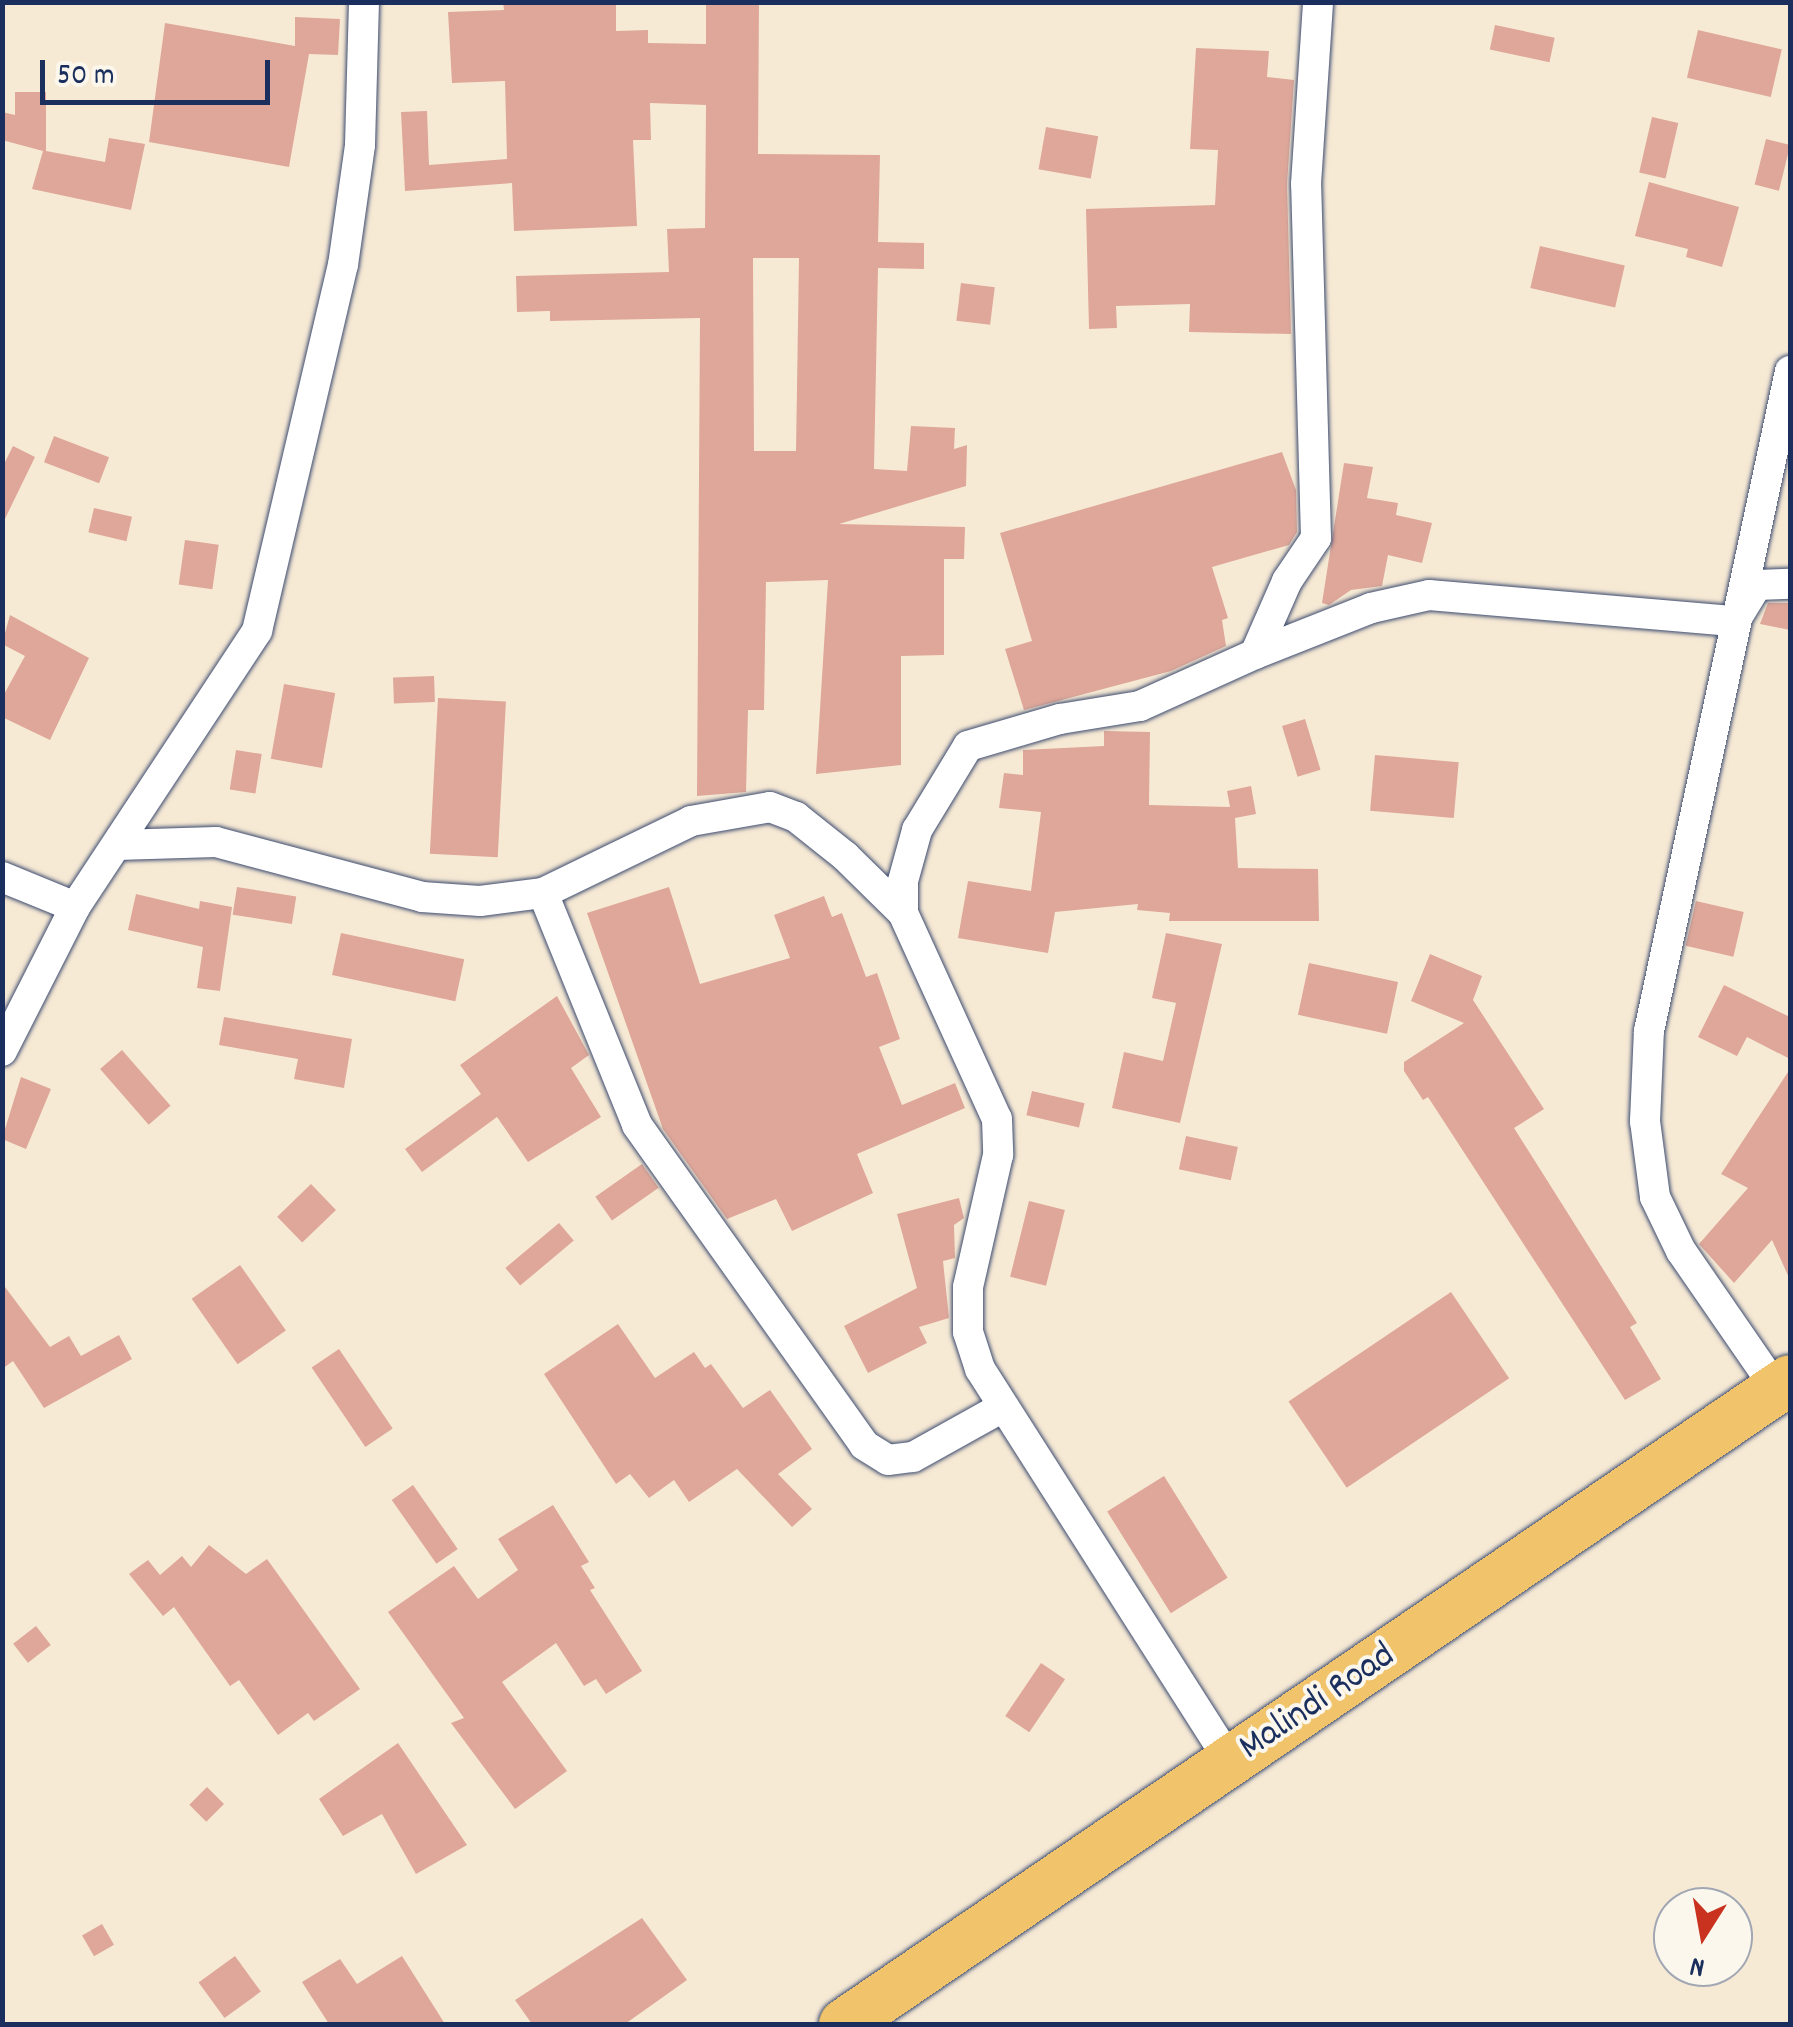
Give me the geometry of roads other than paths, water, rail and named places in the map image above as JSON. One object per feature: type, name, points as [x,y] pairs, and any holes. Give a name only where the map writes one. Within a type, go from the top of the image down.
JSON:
[{"type":"highway","name":"Malindi Road","points":[[844,2024],[1784,1385]]},
{"type":"street","points":[[2,1051],[75,907],[257,631],[343,265],[360,144],[364,2]]},
{"type":"street","points":[[1255,654],[1287,582],[1316,538],[1306,184],[1309,9]]},
{"type":"street","points":[[1784,1385],[1681,1250],[1656,1197],[1645,1121],[1649,1032],[1790,371]]},
{"type":"street","points":[[1735,622],[1757,586],[1790,584]]},
{"type":"street","points":[[903,913],[903,881],[917,830],[968,746],[1060,719],[1140,706],[1371,608],[1429,594],[1735,622]]},
{"type":"street","points":[[117,845],[216,842],[422,897],[480,901],[543,893],[691,821],[770,808],[821,836],[903,913],[980,1072],[996,1119],[998,1155],[968,1286],[968,1332],[1001,1408],[1230,1762]]},
{"type":"street","points":[[2,877],[75,907]]},
{"type":"street","points":[[543,893],[637,1125],[864,1444],[888,1460],[913,1457],[1001,1408]]}]
